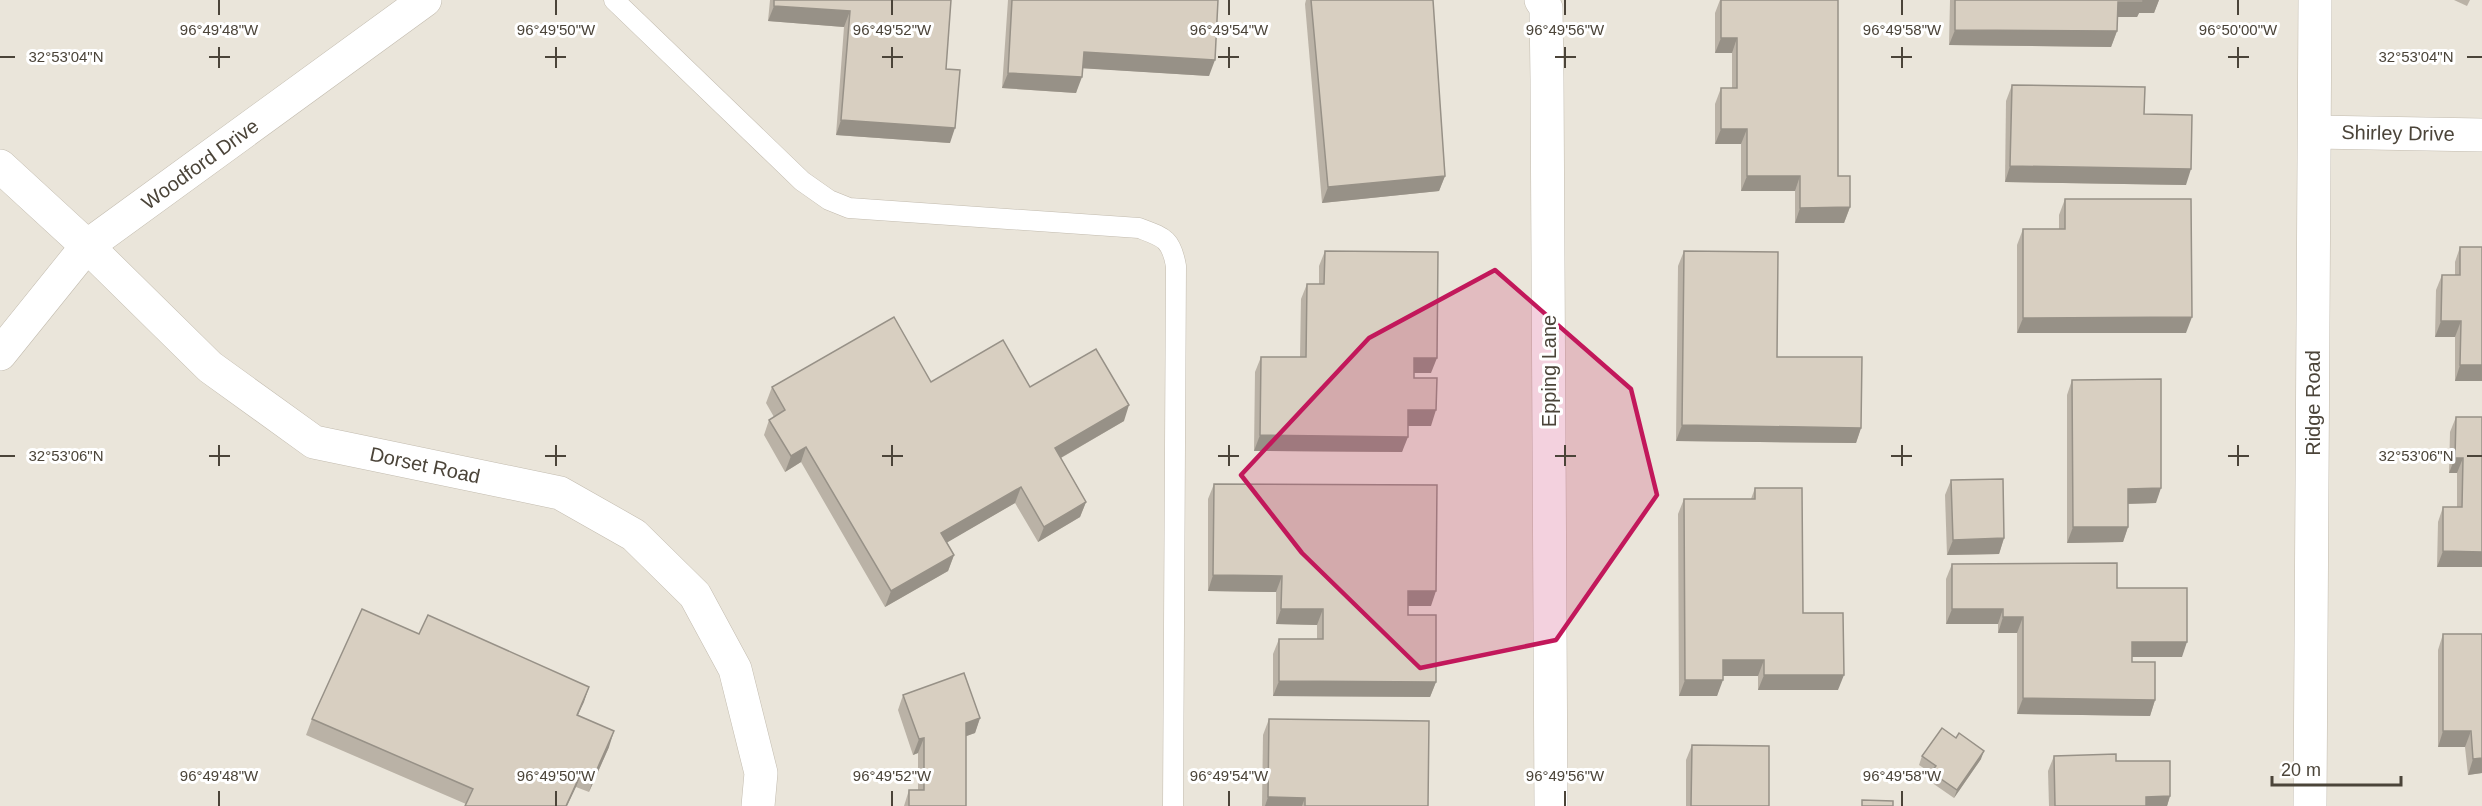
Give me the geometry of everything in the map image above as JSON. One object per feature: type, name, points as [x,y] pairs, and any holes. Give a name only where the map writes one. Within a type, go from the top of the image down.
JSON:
[{"type":"street","name":"Woodford Drive","points":[[0,354],[87,246],[425,0]]},
{"type":"street","name":"Epping Lane","points":[[1541,0],[1546,8],[1547,79],[1551,806]]},
{"type":"street","name":"Ridge Road","points":[[2310,806],[2315,0]]},
{"type":"street","name":"Shirley Drive","points":[[2315,132],[2482,135]]},
{"type":"street","name":"Dorset Road","points":[[0,166],[87,246],[210,367],[314,442],[560,493],[633,535],[695,594],[735,669],[761,773],[758,806]]},
{"type":"lane","points":[[614,0],[802,181],[829,200],[849,208],[1139,228],[1164,237],[1173,251],[1176,266],[1173,806]]},
{"type":"highlighted area","points":[[1495,270],[1631,389],[1657,495],[1556,640],[1420,668],[1302,553],[1241,475],[1369,338]]},
{"type":"shaded area","points":[[0,0],[2482,0],[2482,806],[0,806]]},
{"type":"building","points":[[774,0],[951,0],[946,69],[960,70],[955,128],[841,120],[850,11],[774,6]]},
{"type":"building","points":[[1012,0],[1218,0],[1215,60],[1084,52],[1082,77],[1008,73]]},
{"type":"building","points":[[1311,0],[1433,0],[1445,176],[1328,187]]},
{"type":"building","points":[[1721,0],[1838,0],[1838,176],[1850,176],[1850,207],[1800,208],[1800,176],[1747,176],[1747,129],[1721,129],[1721,88],[1737,88],[1737,38],[1721,38]]},
{"type":"building","points":[[1955,0],[2143,0],[2143,2],[2118,2],[2117,31],[1955,30]]},
{"type":"building","points":[[2012,85],[2145,87],[2144,114],[2192,115],[2191,169],[2010,166]]},
{"type":"building","points":[[2065,199],[2191,199],[2192,317],[2023,318],[2023,229],[2065,229]]},
{"type":"building","points":[[2460,247],[2482,247],[2482,365],[2460,365],[2461,321],[2441,321],[2442,275],[2460,275]]},
{"type":"building","points":[[1325,251],[1438,252],[1437,358],[1414,358],[1414,378],[1437,378],[1436,410],[1408,410],[1408,437],[1260,435],[1261,357],[1306,357],[1307,284],[1324,284]]},
{"type":"building","points":[[1684,251],[1778,252],[1777,357],[1862,357],[1861,428],[1682,425]]},
{"type":"building","points":[[894,317],[931,382],[1003,340],[1030,387],[1096,349],[1129,405],[1055,448],[1086,502],[1044,527],[1021,487],[941,533],[954,555],[891,591],[806,447],[791,456],[769,420],[785,410],[772,387]]},
{"type":"building","points":[[2161,379],[2161,488],[2128,489],[2128,527],[2073,527],[2072,380]]},
{"type":"building","points":[[2456,417],[2482,417],[2482,552],[2443,551],[2443,507],[2462,507],[2463,458],[2455,458]]},
{"type":"building","points":[[2003,479],[2004,538],[1953,540],[1951,480]]},
{"type":"building","points":[[1214,484],[1437,485],[1436,591],[1408,591],[1408,615],[1436,615],[1436,682],[1279,681],[1279,639],[1323,639],[1323,609],[1281,609],[1282,576],[1213,575]]},
{"type":"building","points":[[1755,488],[1802,488],[1803,613],[1843,613],[1844,675],[1764,675],[1764,660],[1723,660],[1723,680],[1685,680],[1684,499],[1755,499]]},
{"type":"building","points":[[2117,563],[2117,588],[2187,588],[2187,642],[2132,642],[2132,662],[2155,662],[2155,700],[2023,698],[2023,617],[2003,617],[2003,609],[1952,609],[1952,564]]},
{"type":"building","points":[[362,609],[419,634],[428,615],[589,687],[577,715],[614,731],[594,776],[582,771],[566,806],[465,806],[473,789],[312,719]]},
{"type":"building","points":[[2443,634],[2482,634],[2482,758],[2473,759],[2471,731],[2443,731]]},
{"type":"building","points":[[964,673],[980,718],[966,723],[966,806],[909,806],[909,790],[924,790],[924,738],[919,739],[903,695]]},
{"type":"building","points":[[1269,719],[1429,721],[1428,806],[1305,806],[1305,798],[1268,797]]},
{"type":"building","points":[[1942,728],[1956,738],[1959,733],[1984,751],[1957,790],[1931,772],[1936,766],[1922,756]]},
{"type":"building","points":[[1692,745],[1769,746],[1769,806],[1691,806]]},
{"type":"building","points":[[2116,754],[2116,761],[2170,761],[2170,796],[2146,797],[2146,806],[2055,806],[2054,756]]},
{"type":"building","points":[[1862,800],[1893,801],[1893,806],[1862,806]]}]
